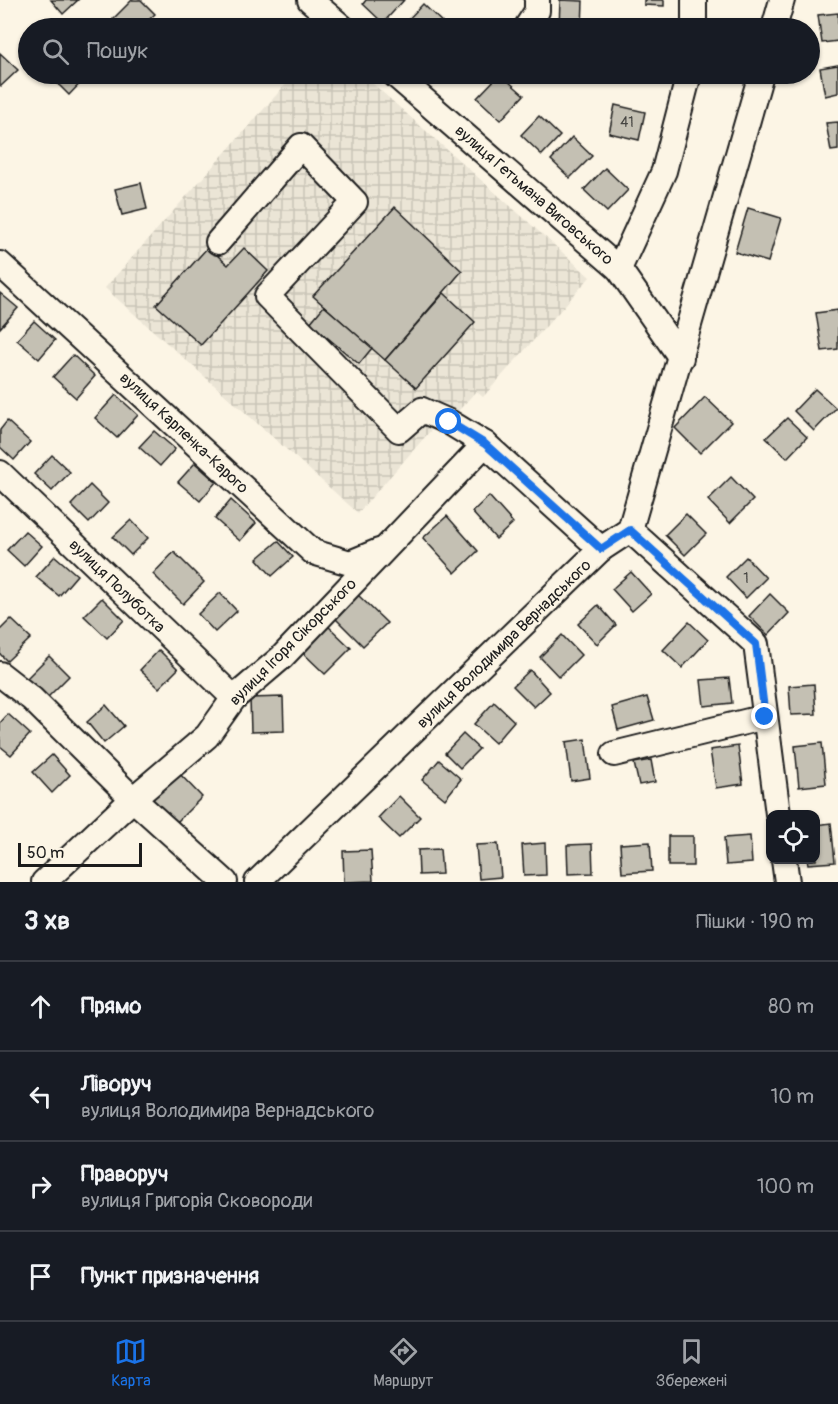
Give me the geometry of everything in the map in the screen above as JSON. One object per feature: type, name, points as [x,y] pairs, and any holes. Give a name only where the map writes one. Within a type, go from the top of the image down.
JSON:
[{"type":"street","points":[[310,0],[331,18]]},
{"type":"street","points":[[532,18],[537,11],[537,0]]},
{"type":"street","points":[[694,0],[694,18]]},
{"type":"street","points":[[777,18],[782,0]]},
{"type":"street","name":"вулиця Гетьмана Виговського","points":[[406,84],[619,269],[681,358]]},
{"type":"street","points":[[619,269],[664,171],[686,84]]},
{"type":"street","points":[[758,84],[630,530],[756,644],[777,810]]},
{"type":"street","points":[[218,242],[301,146],[355,202],[267,296],[399,430],[422,410],[449,422],[485,444],[601,549]]},
{"type":"street","name":"вулиця Карпенка-Карого","points":[[0,264],[313,552],[350,563],[384,550]]},
{"type":"street","name":"вулиця Ігоря Сікорського","points":[[44,882],[133,799],[207,736],[234,698],[282,657],[485,444]]},
{"type":"street","name":"вулиця Полуботка","points":[[0,473],[234,698]]},
{"type":"street","name":"вулиця Володимира Вернадського","points":[[257,882],[601,549],[630,530]]},
{"type":"street","points":[[0,674],[32,699],[133,799],[225,882]]},
{"type":"street","points":[[614,754],[765,717]]},
{"type":"street","points":[[785,864],[787,882]]},
{"type":"shaded area","points":[[286,84],[373,84],[590,277],[483,397],[476,391],[438,434],[432,429],[358,513],[105,288]]},
{"type":"building","points":[[51,0],[78,0],[63,14]]},
{"type":"building","points":[[132,0],[141,0],[155,14],[151,18],[114,18]]},
{"type":"building","points":[[366,0],[404,0],[388,18],[378,18],[363,4]]},
{"type":"building","points":[[560,0],[583,1],[582,18],[559,18]]},
{"type":"building","points":[[644,0],[664,0],[664,6],[644,5]]},
{"type":"building","points":[[423,4],[438,18],[410,18]]},
{"type":"building","points":[[838,13],[838,41],[822,43],[818,15]]},
{"type":"building","points":[[0,53],[18,70],[1,86],[0,85]]},
{"type":"building","points":[[838,65],[838,93],[825,96],[820,68]]},
{"type":"building","points":[[58,84],[79,84],[69,95]]},
{"type":"building","points":[[490,84],[511,84],[524,95],[501,120],[477,98]]},
{"type":"building","points":[[615,105],[645,112],[639,140],[609,133]]},
{"type":"building","points":[[539,116],[560,136],[542,155],[521,135]]},
{"type":"building","points":[[838,122],[838,150],[831,151],[826,123]]},
{"type":"building","points":[[572,137],[592,156],[570,178],[551,160]]},
{"type":"building","points":[[605,168],[628,190],[607,212],[584,190]]},
{"type":"building","points":[[141,183],[147,209],[122,215],[115,189]]},
{"type":"building","points":[[395,207],[462,271],[385,360],[313,296]]},
{"type":"building","points":[[748,208],[781,218],[768,262],[735,252]]},
{"type":"building","points":[[208,247],[228,265],[244,248],[268,271],[201,345],[156,305]]},
{"type":"building","points":[[0,293],[18,308],[0,328]]},
{"type":"building","points":[[444,293],[475,322],[416,388],[385,360]]},
{"type":"building","points":[[324,306],[372,348],[359,364],[310,323]]},
{"type":"building","points":[[838,310],[838,349],[822,351],[816,313]]},
{"type":"building","points":[[34,321],[55,340],[39,359],[17,340]]},
{"type":"building","points":[[73,355],[95,376],[76,398],[53,377]]},
{"type":"building","points":[[815,389],[836,408],[814,431],[794,411]]},
{"type":"building","points":[[116,395],[138,415],[117,438],[95,418]]},
{"type":"building","points":[[705,397],[731,422],[700,453],[675,428]]},
{"type":"building","points":[[787,418],[807,437],[787,458],[766,438]]},
{"type":"building","points":[[7,421],[30,442],[14,460],[0,447],[0,430]]},
{"type":"building","points":[[154,431],[175,449],[160,466],[139,447]]},
{"type":"building","points":[[52,455],[70,472],[52,491],[34,474]]},
{"type":"building","points":[[195,463],[216,482],[200,501],[178,482]]},
{"type":"building","points":[[731,477],[753,500],[730,523],[708,500]]},
{"type":"building","points":[[90,485],[108,503],[89,523],[71,505]]},
{"type":"building","points":[[489,496],[513,523],[496,539],[472,512]]},
{"type":"building","points":[[231,500],[256,523],[240,541],[215,519]]},
{"type":"building","points":[[686,514],[706,534],[685,555],[665,535]]},
{"type":"building","points":[[447,516],[478,551],[455,573],[423,538]]},
{"type":"building","points":[[131,520],[148,538],[131,555],[113,537]]},
{"type":"building","points":[[25,531],[42,546],[24,566],[7,550]]},
{"type":"building","points":[[278,541],[293,557],[272,576],[257,559]]},
{"type":"building","points":[[174,552],[204,582],[183,604],[153,574]]},
{"type":"building","points":[[55,556],[77,575],[59,596],[36,577]]},
{"type":"building","points":[[746,557],[766,578],[746,598],[726,577]]},
{"type":"building","points":[[631,572],[651,594],[632,611],[612,589]]},
{"type":"building","points":[[220,593],[237,611],[215,632],[198,614]]},
{"type":"building","points":[[770,594],[789,613],[768,635],[749,616]]},
{"type":"building","points":[[358,595],[387,623],[363,646],[335,618]]},
{"type":"building","points":[[102,598],[124,620],[107,638],[84,616]]},
{"type":"building","points":[[598,605],[616,625],[597,644],[578,624]]},
{"type":"building","points":[[11,619],[31,638],[7,661],[0,654],[0,630]]},
{"type":"building","points":[[689,622],[708,640],[682,668],[663,650]]},
{"type":"building","points":[[327,625],[351,648],[325,674],[301,651]]},
{"type":"building","points":[[562,635],[581,655],[559,677],[540,657]]},
{"type":"building","points":[[159,650],[178,669],[159,688],[140,670]]},
{"type":"building","points":[[49,656],[69,676],[45,700],[25,680]]},
{"type":"building","points":[[530,670],[550,692],[534,707],[513,686]]},
{"type":"building","points":[[729,678],[732,703],[704,706],[701,680]]},
{"type":"building","points":[[814,684],[816,714],[791,715],[789,686]]},
{"type":"building","points":[[283,697],[284,731],[251,732],[250,698]]},
{"type":"building","points":[[647,697],[654,720],[618,730],[612,707]]},
{"type":"building","points":[[494,702],[514,721],[495,743],[474,724]]},
{"type":"building","points":[[106,705],[124,726],[104,743],[87,722]]},
{"type":"building","points":[[8,714],[30,734],[11,755],[0,746],[0,723]]},
{"type":"building","points":[[463,734],[479,749],[460,768],[445,753]]},
{"type":"building","points":[[585,739],[590,778],[571,781],[566,742]]},
{"type":"building","points":[[822,743],[826,784],[799,787],[795,746]]},
{"type":"building","points":[[738,746],[743,784],[716,788],[710,750]]},
{"type":"building","points":[[52,755],[70,775],[52,793],[33,772]]},
{"type":"building","points":[[439,760],[461,779],[445,799],[422,780]]},
{"type":"building","points":[[651,760],[655,782],[639,785],[634,763]]},
{"type":"building","points":[[176,770],[202,797],[176,823],[149,796]]},
{"type":"building","points":[[399,796],[420,817],[399,838],[378,818]]},
{"type":"building","points":[[831,823],[835,862],[820,863],[820,824]]},
{"type":"building","points":[[668,836],[693,836],[693,866],[668,866]]},
{"type":"building","points":[[750,836],[752,863],[726,865],[724,838]]},
{"type":"building","points":[[650,842],[652,871],[622,873],[620,844]]},
{"type":"building","points":[[545,843],[546,875],[524,876],[522,845]]},
{"type":"building","points":[[498,844],[501,877],[479,879],[476,845]]},
{"type":"building","points":[[592,844],[593,873],[568,874],[567,845]]},
{"type":"building","points":[[440,849],[442,874],[419,875],[418,850]]},
{"type":"building","points":[[371,850],[373,881],[344,882],[343,851]]},
{"type":"route","points":[[449,422],[485,444],[601,549],[630,530],[756,644],[765,717]]}]
